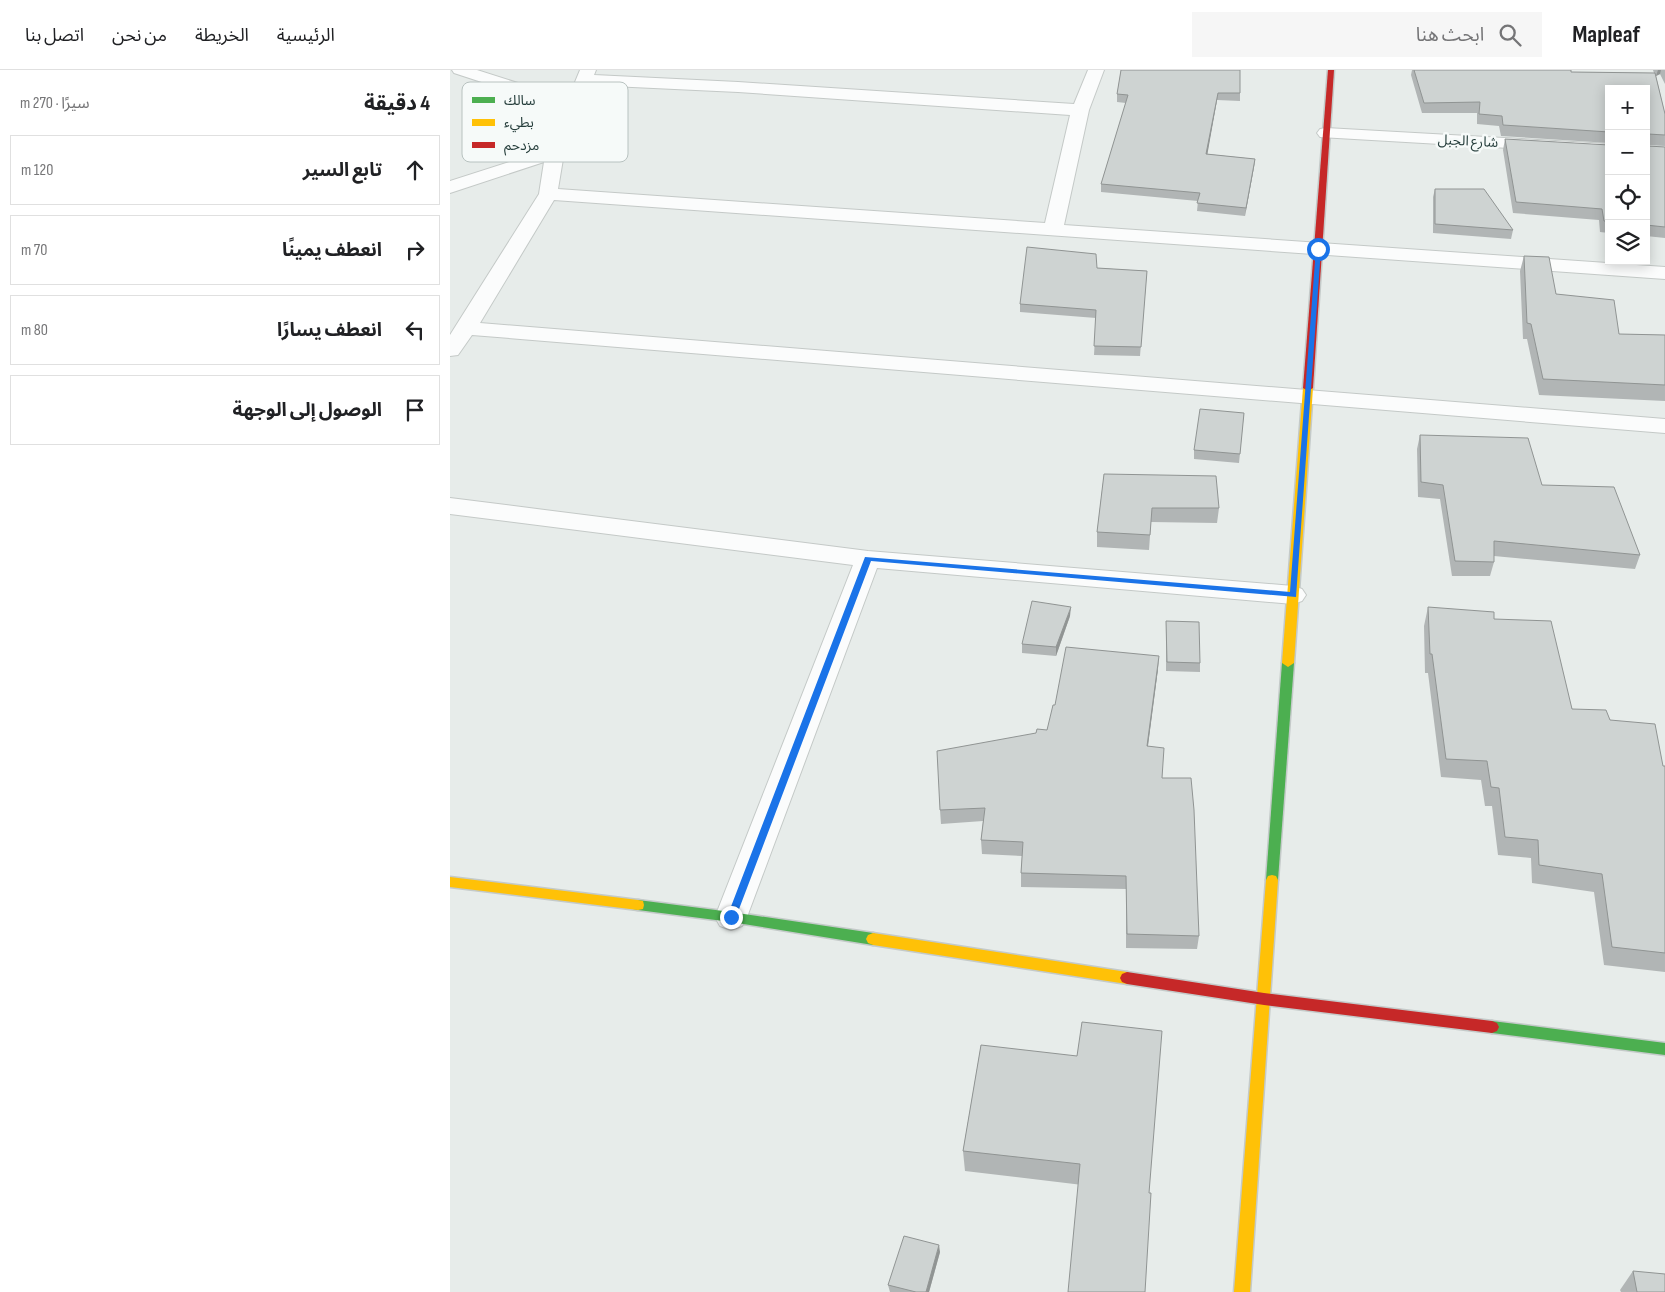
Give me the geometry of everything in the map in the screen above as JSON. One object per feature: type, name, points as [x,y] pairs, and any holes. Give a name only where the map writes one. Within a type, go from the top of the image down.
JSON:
[{"type":"street","points":[[460,70],[498,82]]},
{"type":"street","points":[[1054,229],[1080,110],[1096,70]]},
{"type":"street","points":[[1242,1292],[1331,70]]},
{"type":"street","points":[[586,75],[1080,110]]},
{"type":"street","name":"شارع الجبل","points":[[1326,133],[1605,149]]},
{"type":"street","points":[[450,187],[527,162]]},
{"type":"street","points":[[450,350],[466,328],[548,194],[553,162]]},
{"type":"street","points":[[548,194],[1665,273]]},
{"type":"street","points":[[466,328],[1665,426]]},
{"type":"street","points":[[450,506],[868,559],[1293,595]]},
{"type":"street","points":[[731,917],[868,559]]},
{"type":"street","points":[[450,882],[731,917],[1264,999],[1665,1049]]},
{"type":"building","points":[[1121,70],[1240,70],[1240,93],[1218,93],[1206,154],[1255,159],[1246,208],[1197,203],[1200,193],[1101,184],[1128,95],[1117,94]]},
{"type":"building","points":[[1414,70],[1571,70],[1571,72],[1655,73],[1665,114],[1665,135],[1650,134],[1650,85],[1605,85],[1605,132],[1503,125],[1502,116],[1479,114],[1480,102],[1424,103]]},
{"type":"building","points":[[1505,139],[1605,145],[1605,221],[1602,209],[1516,202]]},
{"type":"building","points":[[1650,146],[1665,147],[1665,227],[1650,225]]},
{"type":"building","points":[[1435,189],[1484,189],[1513,230],[1435,224]]},
{"type":"building","points":[[1027,247],[1096,254],[1097,268],[1147,271],[1141,347],[1094,346],[1096,310],[1020,304]]},
{"type":"building","points":[[1524,256],[1549,257],[1556,294],[1614,300],[1619,334],[1665,335],[1665,385],[1543,379],[1531,324],[1527,323]]},
{"type":"building","points":[[1200,409],[1244,413],[1240,454],[1194,450]]},
{"type":"building","points":[[1420,435],[1528,438],[1542,485],[1614,487],[1640,555],[1494,541],[1494,562],[1455,561],[1443,485],[1421,482]]},
{"type":"building","points":[[1104,474],[1216,476],[1219,508],[1152,508],[1150,535],[1097,532]]},
{"type":"building","points":[[1032,601],[1071,607],[1056,647],[1022,644]]},
{"type":"building","points":[[1428,607],[1494,612],[1494,619],[1551,621],[1572,709],[1606,710],[1610,720],[1655,724],[1663,766],[1665,766],[1665,953],[1612,947],[1602,874],[1539,865],[1538,840],[1505,837],[1499,788],[1491,787],[1487,761],[1446,759],[1432,654],[1430,654]]},
{"type":"building","points":[[1166,621],[1199,622],[1200,663],[1167,662]]},
{"type":"building","points":[[1066,647],[1159,656],[1147,746],[1164,748],[1162,778],[1191,778],[1199,936],[1127,934],[1126,876],[1021,873],[1023,842],[981,840],[985,808],[940,810],[937,751],[1036,733],[1037,729],[1047,730],[1053,705],[1055,705]]},
{"type":"building","points":[[1082,1022],[1162,1031],[1149,1193],[1151,1193],[1145,1292],[1068,1292],[1080,1164],[963,1151],[981,1045],[1077,1056]]},
{"type":"building","points":[[904,1236],[939,1245],[926,1292],[916,1292],[888,1285]]},
{"type":"building","points":[[1633,1271],[1665,1274],[1665,1292],[1637,1292]]},
{"type":"traffic: fast","points":[[1272,880],[1288,663]]},
{"type":"traffic: fast","points":[[638,905],[873,939]]},
{"type":"traffic: fast","points":[[1492,1027],[1665,1049]]},
{"type":"traffic: slow","points":[[1288,663],[1308,388]]},
{"type":"traffic: slow","points":[[1242,1292],[1272,880]]},
{"type":"traffic: slow","points":[[450,882],[638,905]]},
{"type":"traffic: slow","points":[[873,939],[1127,978]]},
{"type":"traffic: jam","points":[[1308,388],[1331,70]]},
{"type":"traffic: jam","points":[[1127,978],[1264,999],[1492,1027]]},
{"type":"route","points":[[731,917],[868,559],[1293,595],[1318,249]]}]
